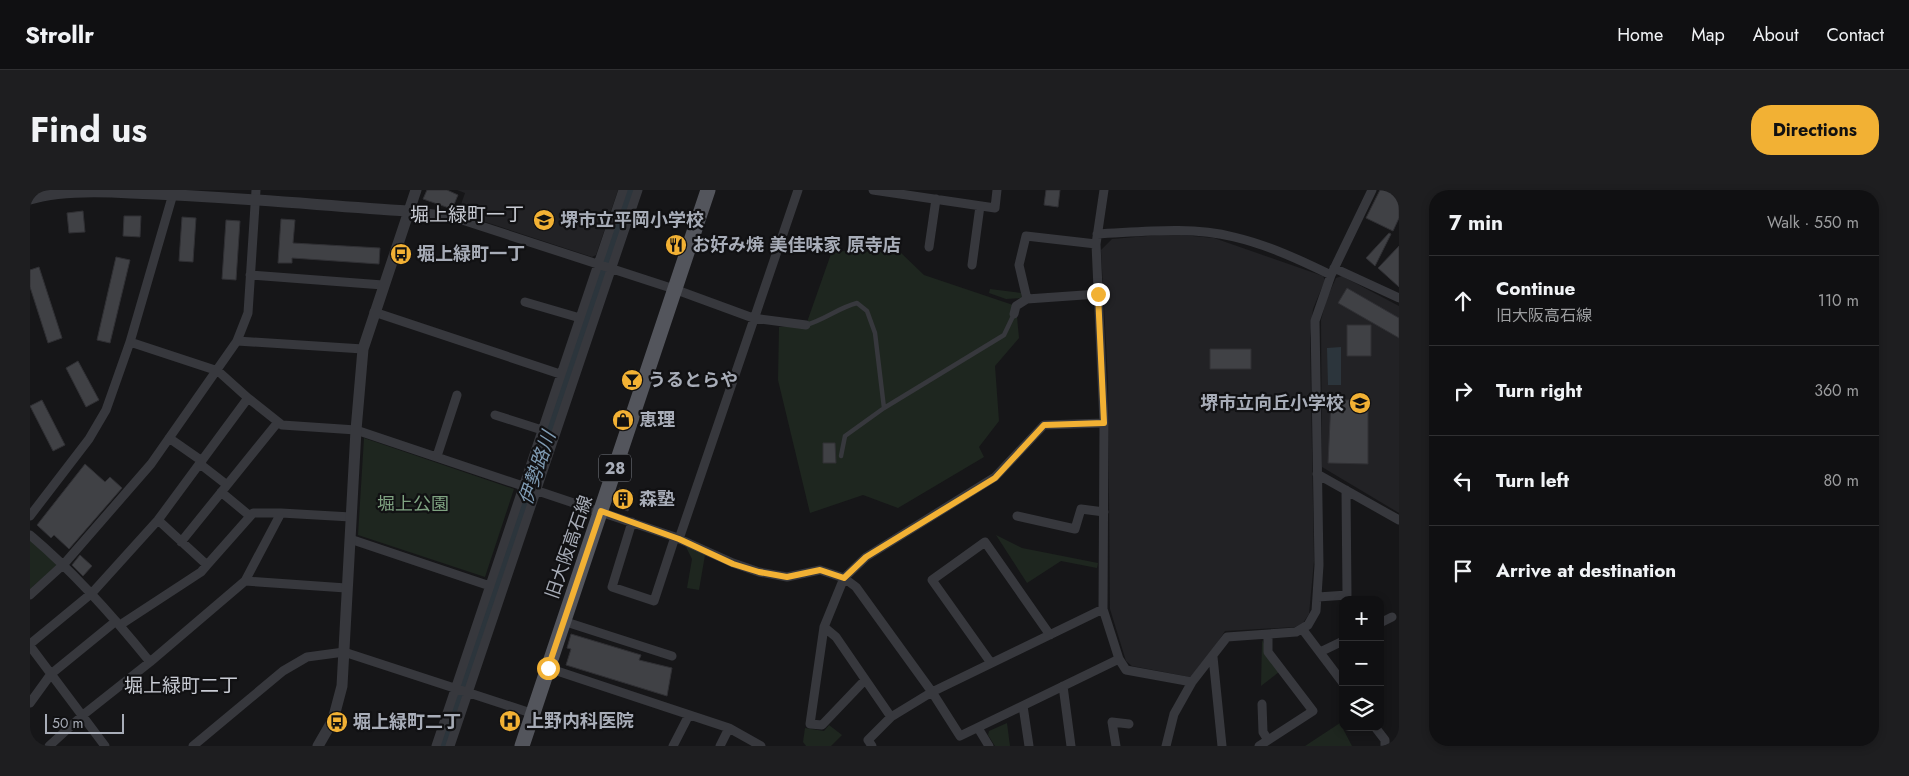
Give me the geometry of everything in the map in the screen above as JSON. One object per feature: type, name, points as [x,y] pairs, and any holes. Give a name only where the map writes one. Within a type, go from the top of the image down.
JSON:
[{"type":"main road","name":"旧大阪高石線","points":[[522,746],[708,190]]},
{"type":"street","points":[[33,195],[70,190],[256,195],[450,216],[674,289],[753,318],[806,325]]},
{"type":"street","points":[[318,746],[333,720],[339,704],[344,652],[356,430],[363,349],[416,190]]},
{"type":"street","points":[[450,746],[536,489],[605,267],[623,190]]},
{"type":"street","points":[[436,746],[580,318],[605,267],[638,190]]},
{"type":"street","points":[[632,522],[612,587],[654,601],[798,190]]},
{"type":"street","points":[[874,190],[995,208],[998,190]]},
{"type":"street","points":[[1104,190],[1096,244],[1104,423],[1103,609],[1119,659],[1126,670],[1192,682]]},
{"type":"street","points":[[1166,746],[1174,714],[1192,682],[1214,656],[1226,637],[1303,630],[1316,611],[1318,597],[1315,321],[1332,271],[1372,190]]},
{"type":"street","points":[[30,516],[89,440],[106,410],[130,342],[173,194]]},
{"type":"street","points":[[30,595],[64,564],[151,464],[237,341],[248,313],[256,195]]},
{"type":"street","points":[[929,248],[936,199]]},
{"type":"street","points":[[972,265],[980,206]]},
{"type":"street","points":[[1097,234],[1177,230],[1234,237],[1332,271],[1399,298]]},
{"type":"street","points":[[1027,298],[1019,265],[1026,236],[1096,244]]},
{"type":"street","points":[[250,275],[383,285]]},
{"type":"street","points":[[1014,314],[1016,306],[1027,298],[1098,294]]},
{"type":"street","points":[[525,302],[580,318]]},
{"type":"street","points":[[374,312],[560,374]]},
{"type":"street","points":[[237,341],[363,349]]},
{"type":"street","points":[[130,342],[218,370],[248,398],[282,425],[356,430],[601,511],[677,538],[733,564],[759,572],[787,577],[820,570],[844,578],[856,587],[932,692],[960,736],[1119,659]]},
{"type":"street","points":[[437,456],[457,395]]},
{"type":"street","points":[[105,746],[30,645],[92,593],[158,520],[248,398]]},
{"type":"street","points":[[495,415],[542,430]]},
{"type":"street","points":[[181,542],[278,422]]},
{"type":"street","points":[[865,680],[822,725],[810,724],[824,627],[844,578],[866,557],[995,478],[1044,425],[1104,423]]},
{"type":"street","points":[[169,438],[201,463],[250,516]]},
{"type":"street","points":[[1316,474],[1399,520]]},
{"type":"street","points":[[1318,597],[1347,595],[1346,490]]},
{"type":"street","points":[[1017,516],[1076,528],[1081,509],[1104,512]]},
{"type":"street","points":[[30,703],[51,674],[118,623],[208,565],[253,513],[351,517]]},
{"type":"street","points":[[49,746],[82,715],[150,662],[245,582],[281,513]]},
{"type":"street","points":[[158,520],[208,565]]},
{"type":"street","points":[[30,535],[64,564],[92,593],[150,662]]},
{"type":"street","points":[[350,539],[490,586]]},
{"type":"street","points":[[991,663],[932,580],[985,542],[1050,635]]},
{"type":"street","points":[[245,582],[346,588]]},
{"type":"street","points":[[872,746],[868,740],[891,717],[932,692],[1103,609]]},
{"type":"street","points":[[1384,621],[1392,617]]},
{"type":"street","points":[[563,622],[672,656]]},
{"type":"street","points":[[824,627],[836,636],[891,717]]},
{"type":"street","points":[[1303,630],[1339,678]]},
{"type":"street","points":[[1259,746],[1313,710],[1268,652],[1268,634]]},
{"type":"street","points":[[1320,652],[1339,643]]},
{"type":"street","points":[[194,746],[283,671],[308,657],[344,652],[534,714]]},
{"type":"street","points":[[1214,656],[1222,746]]},
{"type":"street","points":[[548,668],[730,728],[761,746]]},
{"type":"street","points":[[1063,686],[1071,746]]},
{"type":"street","points":[[1262,704],[1263,732],[1268,740]]},
{"type":"street","points":[[1023,706],[1029,746]]},
{"type":"street","points":[[673,746],[689,715]]},
{"type":"street","points":[[1116,746],[1112,722],[1129,724]]},
{"type":"street","points":[[720,746],[730,728]]},
{"type":"street","points":[[978,728],[989,746]]},
{"type":"street","points":[[1378,731],[1385,740],[1385,746]]},
{"type":"lane","points":[[806,325],[824,320],[845,306],[857,304],[867,311],[875,333],[884,408]]},
{"type":"lane","points":[[841,456],[845,436],[884,408],[1004,335],[1014,314]]},
{"type":"shaded area","name":"堺市立平岡小学校","points":[[457,190],[618,190],[596,255],[592,257],[458,213],[465,193]]},
{"type":"shaded area","points":[[1171,234],[1214,238],[1323,276],[1325,280],[1313,309],[1310,338],[1314,561],[1309,614],[1303,623],[1295,627],[1225,631],[1197,674],[1190,677],[1132,666],[1126,661],[1110,609],[1108,381],[1101,250],[1112,239]]},
{"type":"shaded area","name":"堺市立向丘小学校","points":[[1342,276],[1399,306],[1399,513],[1322,467],[1321,320],[1327,298],[1336,278]]},
{"type":"shaded area","points":[[1341,347],[1341,385],[1328,385],[1327,348]]},
{"type":"green space","points":[[832,251],[900,252],[924,275],[1016,306],[1019,338],[995,366],[999,421],[979,447],[984,457],[898,508],[863,495],[810,513],[778,380],[779,327],[806,325]]},
{"type":"green space","points":[[990,289],[1021,293],[1022,298],[1006,299],[989,293]]},
{"type":"green space","name":"堀上公園","points":[[364,438],[514,489],[485,577],[358,535]]},
{"type":"green space","points":[[996,535],[1022,548],[1098,563],[1097,568],[1061,561],[1027,583]]},
{"type":"green space","points":[[30,540],[58,564],[30,589]]},
{"type":"green space","points":[[685,545],[705,555],[699,590],[687,588],[692,559]]},
{"type":"green space","points":[[1262,640],[1279,672],[1261,686]]},
{"type":"green space","points":[[1007,723],[1010,746],[995,746],[988,735],[989,731]]},
{"type":"green space","points":[[1339,724],[1339,731],[1344,731],[1352,746],[1305,746]]},
{"type":"green space","points":[[829,725],[842,735],[831,746],[806,746],[803,742],[805,728],[824,731]]},
{"type":"building","points":[[427,190],[447,190],[458,195],[452,209],[423,199]]},
{"type":"building","points":[[1046,190],[1060,190],[1058,207],[1044,205]]},
{"type":"building","points":[[1380,190],[1399,190],[1399,218],[1393,231],[1366,218]]},
{"type":"building","points":[[83,211],[85,232],[69,233],[67,213]]},
{"type":"building","points":[[124,216],[141,216],[140,237],[123,236]]},
{"type":"building","points":[[182,217],[196,218],[193,262],[179,261]]},
{"type":"building","points":[[281,219],[295,220],[293,243],[380,248],[379,264],[292,258],[292,263],[278,263]]},
{"type":"building","points":[[226,220],[240,221],[236,280],[222,279]]},
{"type":"building","points":[[1389,233],[1391,234],[1375,266],[1366,258]]},
{"type":"building","points":[[1399,246],[1399,287],[1378,268]]},
{"type":"building","points":[[116,257],[130,260],[110,343],[97,340]]},
{"type":"building","points":[[39,267],[62,338],[48,343],[30,287],[30,270]]},
{"type":"building","points":[[1347,288],[1399,318],[1399,338],[1338,303]]},
{"type":"building","points":[[1347,325],[1371,325],[1371,356],[1347,356]]},
{"type":"building","points":[[1210,349],[1251,349],[1251,369],[1210,369]]},
{"type":"building","points":[[78,361],[99,400],[86,407],[66,368]]},
{"type":"building","points":[[42,400],[65,445],[53,451],[30,406]]},
{"type":"building","points":[[1331,400],[1368,400],[1368,464],[1328,463]]},
{"type":"building","points":[[823,443],[835,443],[836,463],[823,463]]},
{"type":"building","points":[[85,464],[105,482],[110,477],[122,488],[69,549],[54,535],[51,538],[37,525]]},
{"type":"building","name":"森塾","points":[[619,488],[633,493],[628,511],[613,505]]},
{"type":"building","points":[[80,555],[92,566],[83,576],[72,565]]},
{"type":"building","points":[[571,634],[641,655],[639,660],[672,668],[667,696],[566,665],[571,649],[567,648]]},
{"type":"waterway","name":"伊勢路川","points":[[442,746],[632,190]]},
{"type":"place","name":"堺市立平岡小学校","points":[[544,220]]},
{"type":"place","name":"お好み焼 美佳味家 原寺店","points":[[676,245]]},
{"type":"place","name":"堀上緑町一丁","points":[[401,254]]},
{"type":"place","name":"うるとらや","points":[[632,380]]},
{"type":"place","name":"堺市立向丘小学校","points":[[1360,403]]},
{"type":"place","name":"恵理","points":[[623,420]]},
{"type":"place","name":"森塾","points":[[623,499]]},
{"type":"place","name":"上野内科医院","points":[[510,721]]},
{"type":"place","name":"堀上緑町二丁","points":[[337,722]]},
{"type":"district","name":"堀上緑町一丁","points":[[467,214]]},
{"type":"district","name":"堀上緑町二丁","points":[[181,685]]},
{"type":"route","points":[[548,668],[601,511],[679,539],[733,564],[759,572],[787,577],[820,570],[844,578],[866,557],[995,478],[1044,425],[1104,423],[1098,294]]}]
